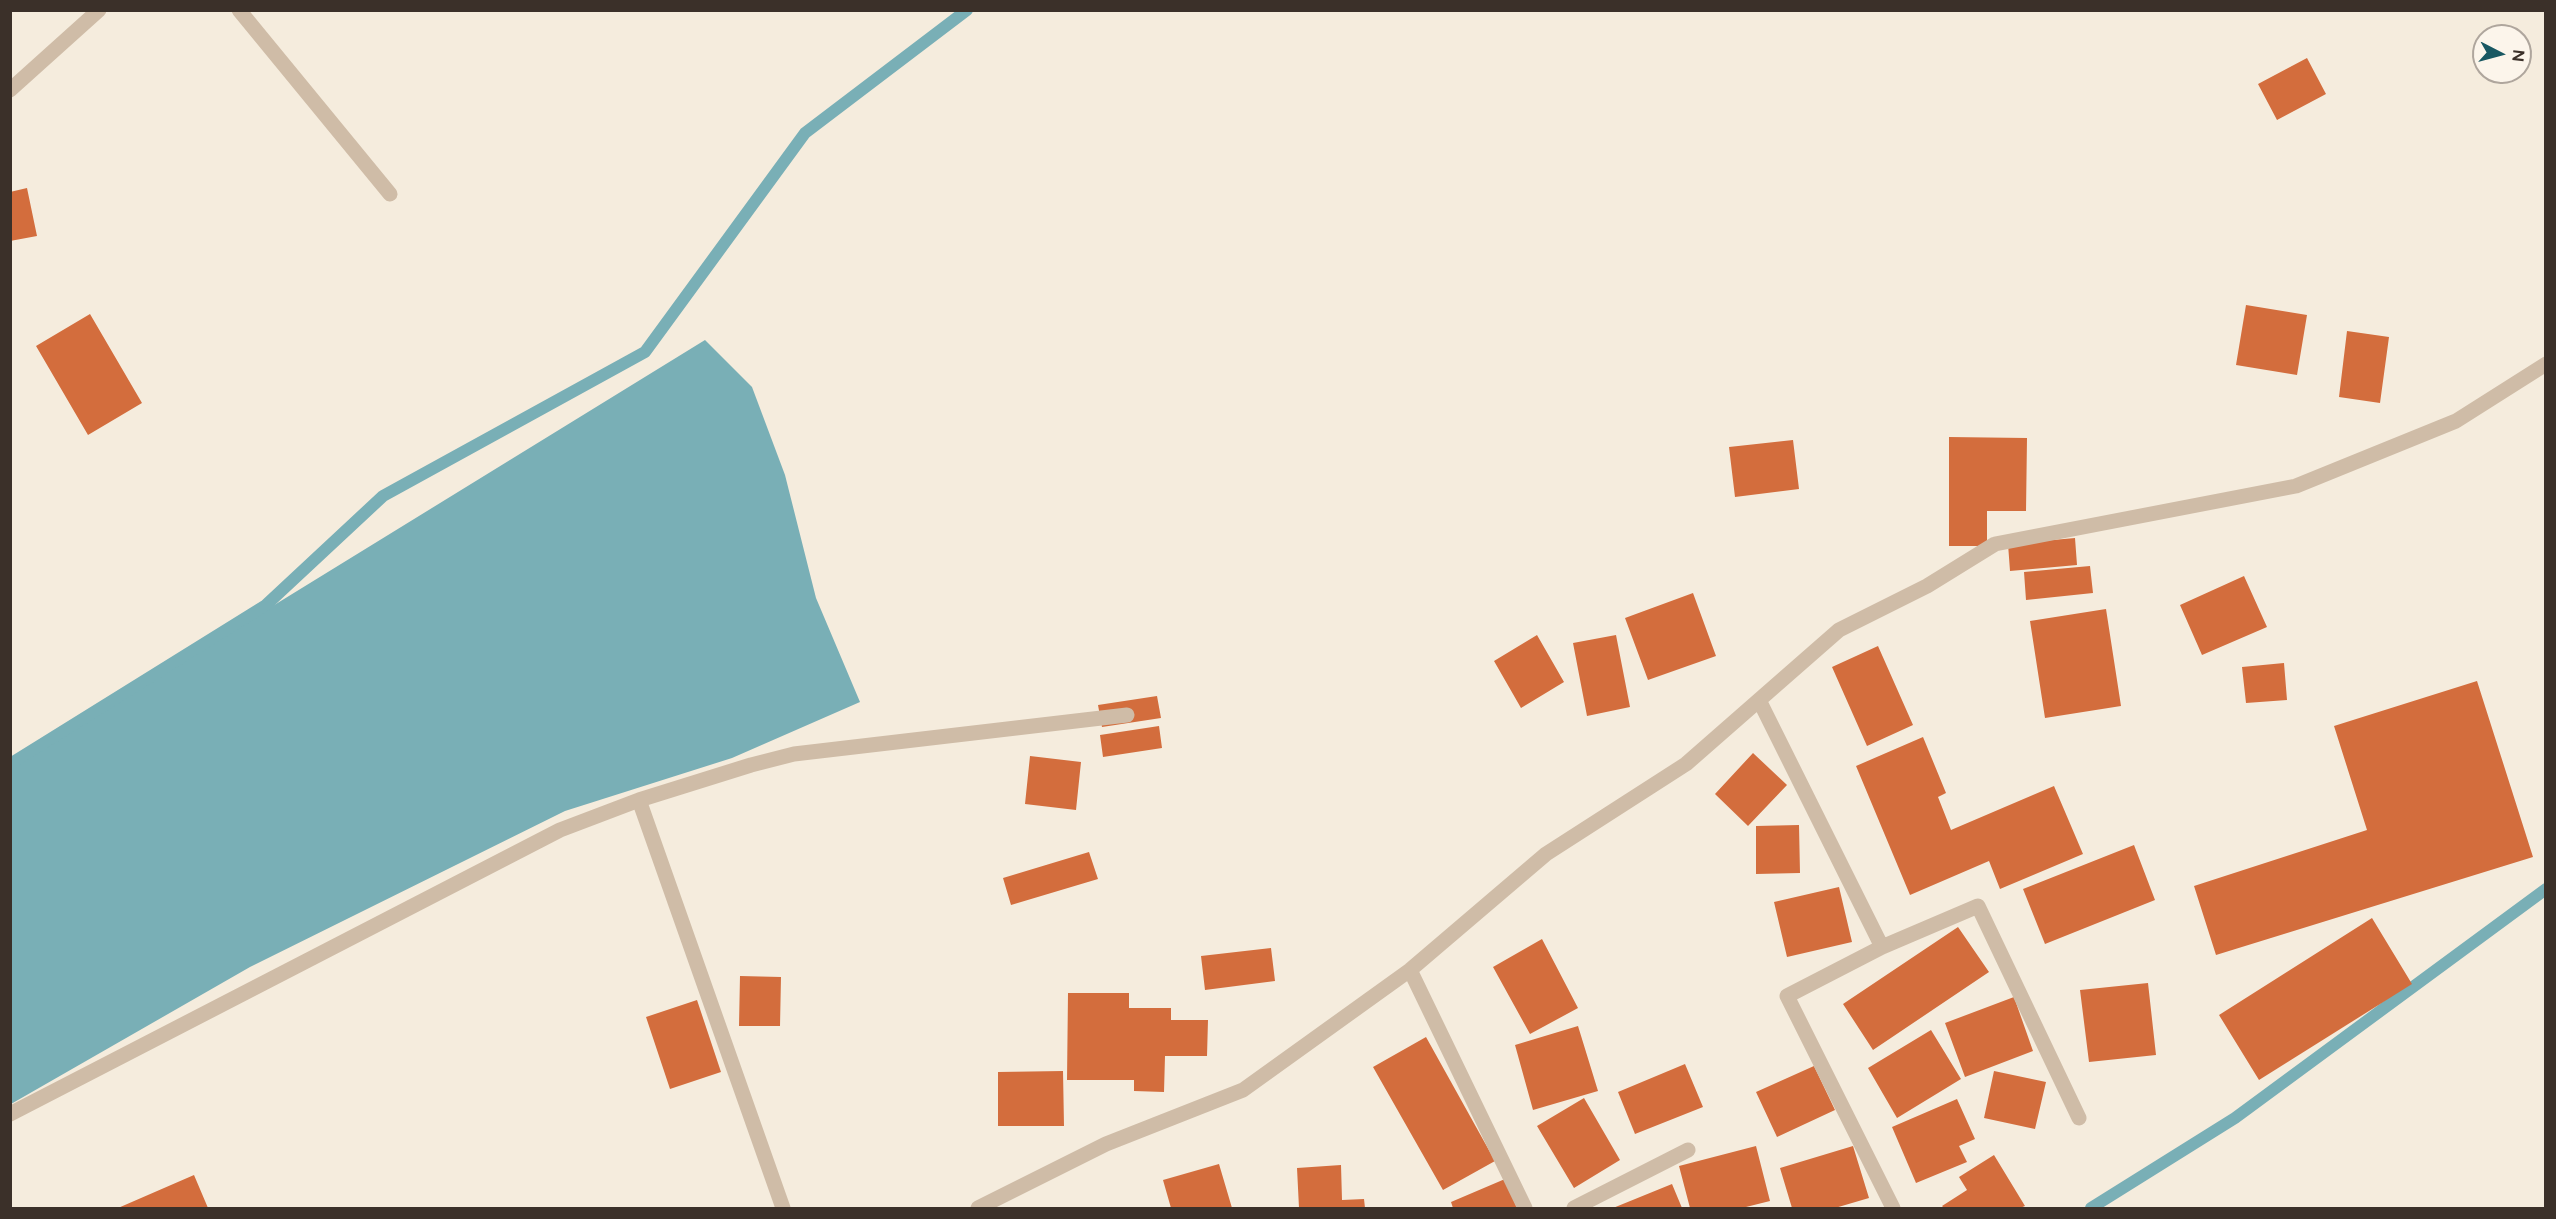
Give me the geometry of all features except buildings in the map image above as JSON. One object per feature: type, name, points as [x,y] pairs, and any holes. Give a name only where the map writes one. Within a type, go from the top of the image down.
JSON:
[{"type":"street","points":[[10,90],[99,10]]},
{"type":"street","points":[[239,10],[390,194]]},
{"type":"street","points":[[978,1209],[1106,1144],[1243,1090],[1410,970],[1546,854],[1686,764],[1839,630],[1927,586],[1995,544],[2296,486],[2456,421],[2546,364]]},
{"type":"street","points":[[1759,700],[1882,947]]},
{"type":"street","points":[[10,1114],[560,831],[639,800],[794,754],[1127,715]]},
{"type":"street","points":[[639,800],[783,1209]]},
{"type":"street","points":[[1893,1209],[1787,996],[1882,947],[1978,906],[2079,1118]]},
{"type":"street","points":[[1410,970],[1525,1209]]},
{"type":"street","points":[[1574,1209],[1688,1150]]},
{"type":"water","points":[[705,340],[752,387],[785,475],[816,598],[860,702],[732,758],[565,811],[250,967],[11,1104],[11,767]]},
{"type":"waterway","points":[[10,764],[266,605],[383,496],[645,352],[805,133],[967,10]]},
{"type":"waterway","points":[[2091,1208],[2235,1118],[2546,889]]}]
